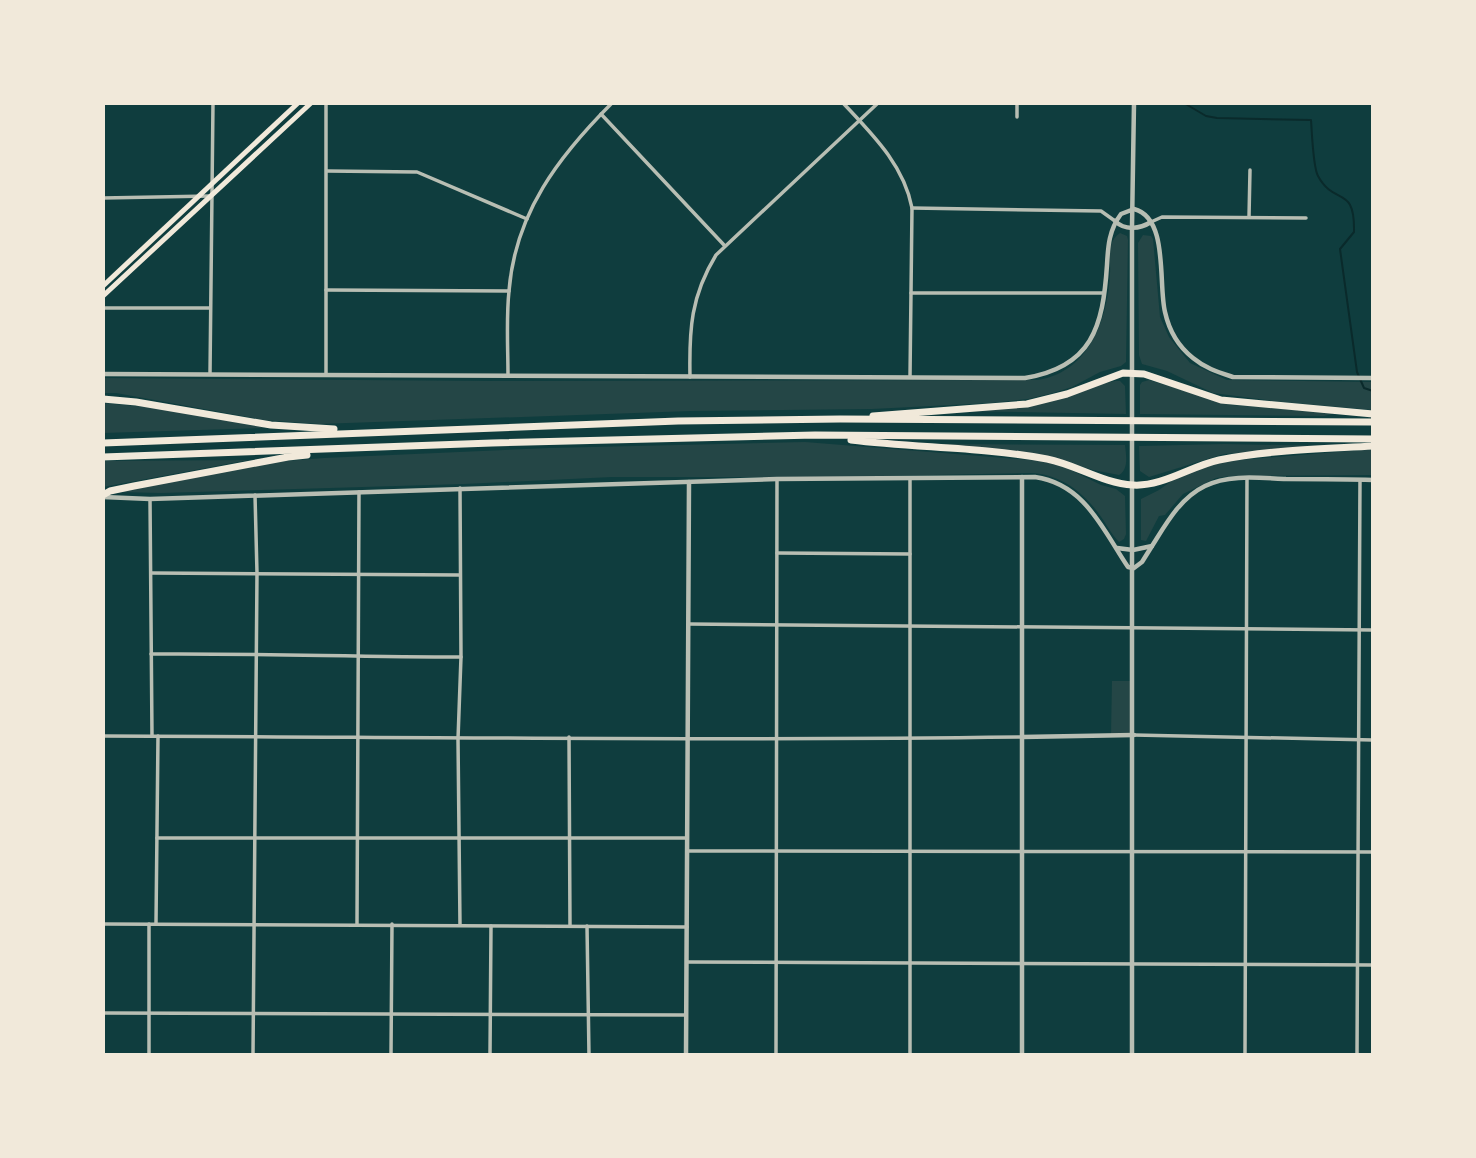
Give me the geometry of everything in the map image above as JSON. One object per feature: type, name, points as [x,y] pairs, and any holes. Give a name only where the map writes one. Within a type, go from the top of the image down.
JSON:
[{"type":"highway","points":[[840,419],[1027,404],[1067,394],[1123,373],[1165,380],[1192,392],[1221,400],[1373,414]]},
{"type":"highway","points":[[103,399],[271,425],[380,431]]},
{"type":"highway","points":[[103,443],[678,421],[840,419],[1373,422]]},
{"type":"highway","points":[[815,435],[1031,457],[1072,467],[1107,481],[1133,485],[1163,481],[1192,467],[1219,460],[1373,446]]},
{"type":"highway","points":[[103,457],[617,439],[815,435],[1373,439]]},
{"type":"highway","points":[[103,496],[110,491],[288,457],[388,448]]},
{"type":"main road","points":[[103,286],[298,103]]},
{"type":"main road","points":[[103,296],[311,103]]},
{"type":"street","points":[[210,374],[213,103]]},
{"type":"street","points":[[326,103],[326,374]]},
{"type":"street","points":[[508,376],[509,291],[515,253],[527,219],[552,171],[583,131],[612,103]]},
{"type":"street","points":[[843,103],[900,171],[910,195],[910,377]]},
{"type":"street","points":[[690,377],[690,334],[695,297],[709,267],[724,245],[878,103]]},
{"type":"street","points":[[1017,103],[1017,117]]},
{"type":"street","points":[[1132,1055],[1132,227],[1135,103]]},
{"type":"street","points":[[601,114],[724,245]]},
{"type":"street","points":[[327,170],[416,172],[527,219]]},
{"type":"street","points":[[1249,217],[1250,170]]},
{"type":"street","points":[[103,198],[212,196]]},
{"type":"street","points":[[912,208],[1101,211],[1120,226],[1132,227],[1145,225],[1162,217],[1306,218]]},
{"type":"street","points":[[103,374],[1025,378],[1059,370],[1079,355],[1093,334],[1104,293],[1107,248],[1115,221],[1127,210],[1133,209],[1146,215],[1160,245],[1165,315],[1173,334],[1194,359],[1205,367],[1233,377],[1373,378]]},
{"type":"street","points":[[326,290],[509,291]]},
{"type":"street","points":[[911,293],[1104,293]]},
{"type":"street","points":[[103,308],[210,308]]},
{"type":"street","points":[[103,496],[150,499],[689,481],[1022,477],[1045,479],[1074,492],[1094,513],[1128,567],[1133,568]]},
{"type":"street","points":[[1022,477],[1022,1055]]},
{"type":"street","points":[[1133,568],[1142,562],[1170,518],[1194,493],[1216,482],[1247,478],[1373,480]]},
{"type":"street","points":[[1245,1055],[1247,478]]},
{"type":"street","points":[[776,1055],[777,479]]},
{"type":"street","points":[[910,480],[910,1055]]},
{"type":"street","points":[[1357,1055],[1360,480]]},
{"type":"street","points":[[686,1055],[689,481]]},
{"type":"street","points":[[460,488],[460,925]]},
{"type":"street","points":[[356,924],[359,491]]},
{"type":"street","points":[[253,1055],[257,573],[255,495]]},
{"type":"street","points":[[150,499],[152,736]]},
{"type":"street","points":[[1112,545],[1121,550],[1152,546]]},
{"type":"street","points":[[777,553],[909,554]]},
{"type":"street","points":[[152,573],[460,575]]},
{"type":"street","points":[[689,624],[1373,630]]},
{"type":"street","points":[[151,654],[461,657]]},
{"type":"street","points":[[103,736],[458,740],[569,737],[909,739],[1134,735],[1373,740]]},
{"type":"street","points":[[156,923],[158,736]]},
{"type":"street","points":[[569,737],[570,925]]},
{"type":"street","points":[[157,838],[688,838]]},
{"type":"street","points":[[688,851],[1373,852]]},
{"type":"street","points":[[103,923],[687,927]]},
{"type":"street","points":[[149,924],[149,1055]]},
{"type":"street","points":[[391,925],[391,1055]]},
{"type":"street","points":[[490,1055],[491,926]]},
{"type":"street","points":[[587,926],[589,1055]]},
{"type":"street","points":[[687,962],[1373,965]]},
{"type":"street","points":[[103,1013],[687,1015]]},
{"type":"shaded area","points":[[1120,233],[1127,236],[1128,240],[1126,362],[1072,387],[1028,399],[872,409],[691,411],[319,424],[264,420],[116,393],[103,393],[103,378],[494,381],[1038,380],[1056,375],[1070,366],[1083,355],[1092,341],[1105,308],[1111,246]]},
{"type":"shaded area","points":[[1143,235],[1153,239],[1160,317],[1169,337],[1190,363],[1227,380],[1373,382],[1373,410],[1213,393],[1167,371],[1142,364],[1139,355],[1138,243]]},
{"type":"shaded area","points":[[1149,380],[1231,405],[1336,413],[1324,416],[1140,414],[1140,385]]},
{"type":"shaded area","points":[[1120,381],[1125,386],[1126,414],[955,411],[993,409]]},
{"type":"shaded area","points":[[103,403],[168,409],[265,428],[103,433]]},
{"type":"shaded area","points":[[805,442],[1043,461],[1067,468],[1101,485],[1116,489],[1125,496],[1126,534],[1119,542],[1102,517],[1079,492],[1063,481],[1034,473],[837,477],[612,477],[464,484],[118,492],[273,462],[324,458],[549,448]]},
{"type":"shaded area","points":[[931,444],[1125,445],[1126,462],[1119,475],[1057,459]]},
{"type":"shaded area","points":[[1139,446],[1331,446],[1224,454],[1149,477],[1140,471]]},
{"type":"shaded area","points":[[1373,449],[1373,475],[1216,478],[1183,494],[1165,515],[1159,516],[1146,541],[1141,540],[1141,499],[1181,474],[1227,461]]},
{"type":"shaded area","points":[[249,460],[103,487],[103,461]]},
{"type":"shaded area","points":[[1112,681],[1130,681],[1130,734],[1111,734]]},
{"type":"waterway","points":[[1184,103],[1206,116],[1217,118],[1311,120],[1316,172],[1324,185],[1348,201],[1351,207],[1354,232],[1340,249],[1357,372],[1364,388],[1373,391]]}]
